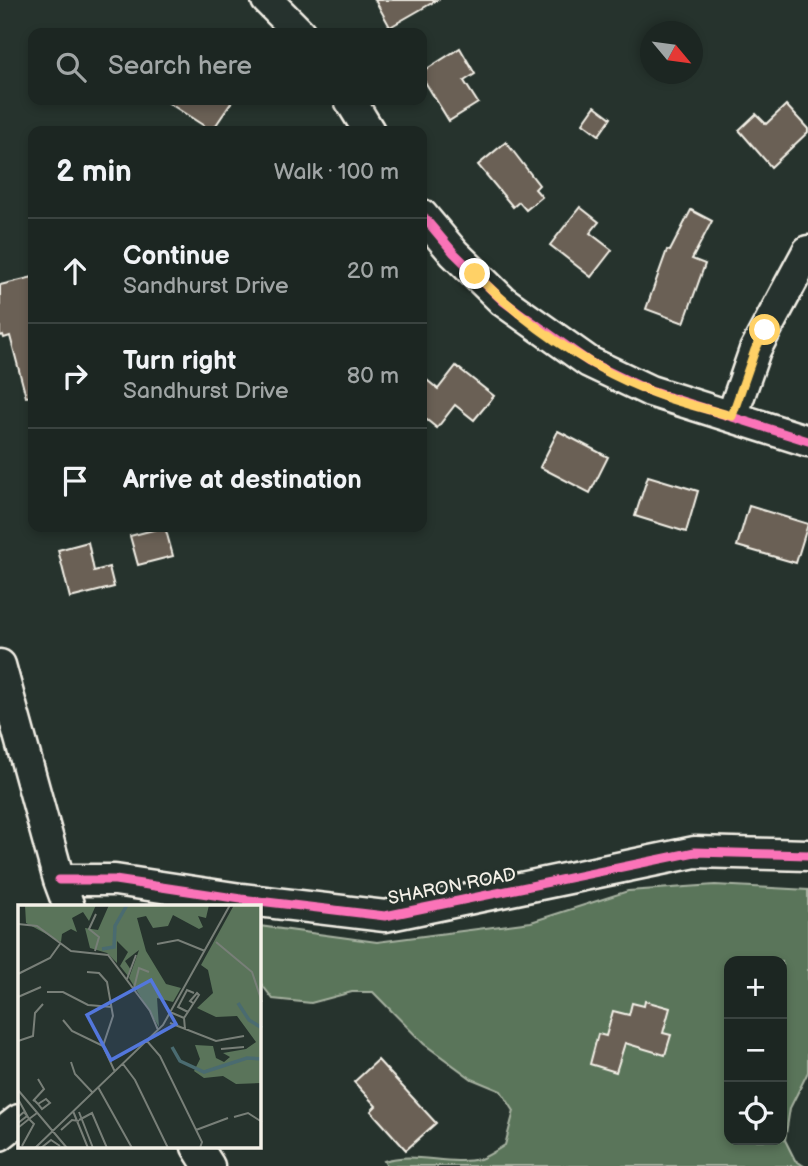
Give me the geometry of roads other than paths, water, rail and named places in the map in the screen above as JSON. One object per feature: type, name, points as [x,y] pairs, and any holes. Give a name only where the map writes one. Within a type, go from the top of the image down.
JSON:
[{"type":"street","points":[[267,0],[295,28]]},
{"type":"street","points":[[354,105],[366,126]]},
{"type":"street","points":[[427,221],[454,253],[503,301],[589,362],[650,391],[808,440]]},
{"type":"street","points":[[732,416],[755,350],[808,251]]},
{"type":"street","points":[[0,665],[64,893]]},
{"type":"street","name":"SHARON ROAD","points":[[64,893],[115,880],[241,899],[385,916],[695,852],[808,855]]},
{"type":"street","points":[[0,1135],[18,1121]]},
{"type":"street","points":[[198,1148],[209,1166]]}]
